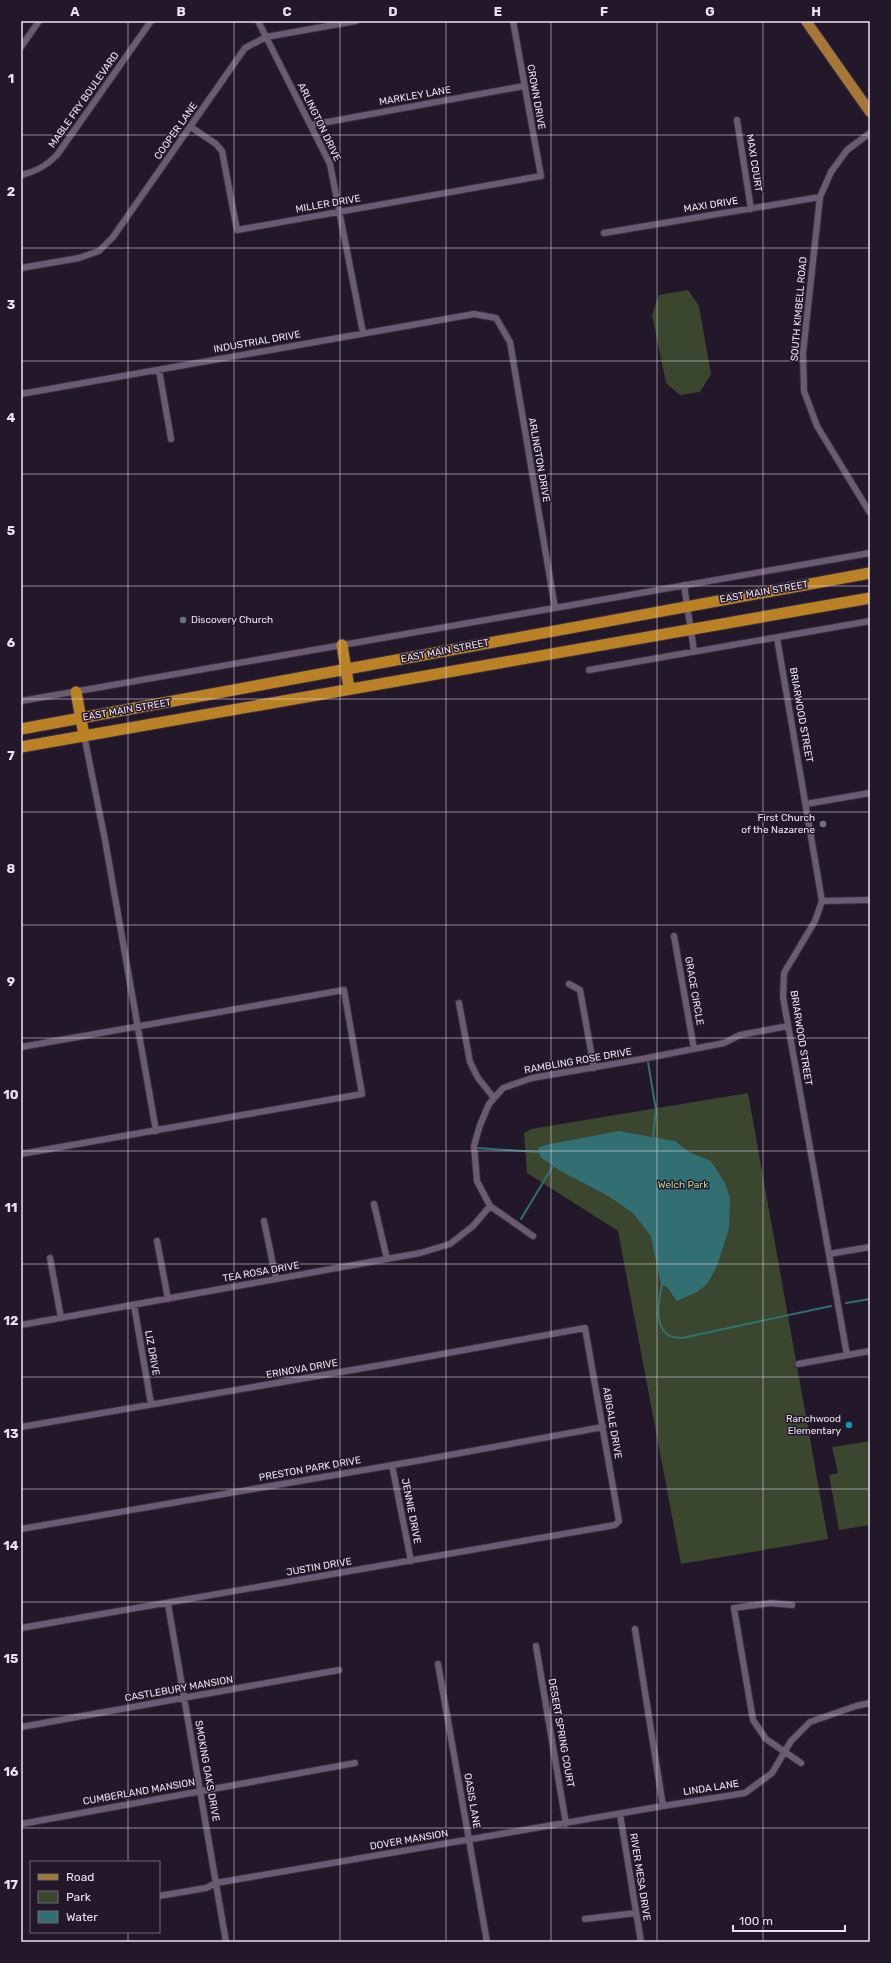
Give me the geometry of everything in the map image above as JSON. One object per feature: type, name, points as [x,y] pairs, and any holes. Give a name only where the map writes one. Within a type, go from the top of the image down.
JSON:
[{"type":"highway","name":"EAST MAIN STREET","points":[[21,729],[870,573]]},
{"type":"highway","name":"EAST MAIN STREET","points":[[21,747],[349,688],[870,598]]},
{"type":"highway","points":[[342,645],[349,688]]},
{"type":"highway","points":[[76,692],[84,735]]},
{"type":"main road","points":[[806,21],[870,112]]},
{"type":"street","points":[[21,47],[39,21]]},
{"type":"street","name":"MABLE FRY BOULEVARD","points":[[21,175],[30,173],[47,165],[57,156],[151,21]]},
{"type":"street","name":"ARLINGTON DRIVE","points":[[258,21],[330,164],[363,333]]},
{"type":"street","name":"COOPER LANE","points":[[21,268],[79,258],[99,251],[113,237],[245,48],[266,37],[356,21]]},
{"type":"street","name":"CROWN DRIVE","points":[[513,21],[541,176]]},
{"type":"street","name":"MARKLEY LANE","points":[[311,125],[524,86]]},
{"type":"street","name":"MAXI COURT","points":[[737,120],[751,209]]},
{"type":"street","name":"MILLER DRIVE","points":[[191,127],[216,144],[222,151],[237,230],[541,176]]},
{"type":"street","name":"SOUTH KIMBELL ROAD","points":[[870,134],[848,150],[831,172],[820,197],[803,353],[804,391],[817,426],[870,513]]},
{"type":"street","name":"MAXI DRIVE","points":[[604,233],[820,197]]},
{"type":"street","name":"INDUSTRIAL DRIVE","points":[[21,394],[474,314],[496,318]]},
{"type":"street","name":"ARLINGTON DRIVE","points":[[496,318],[510,342],[555,608]]},
{"type":"street","points":[[159,370],[171,439]]},
{"type":"street","name":"EAST MAIN STREET","points":[[21,701],[870,553]]},
{"type":"street","points":[[684,585],[692,629],[694,651]]},
{"type":"street","points":[[589,670],[777,638],[870,620]]},
{"type":"street","name":"BRIARWOOD STREET","points":[[777,638],[822,901],[815,920],[784,973],[784,997],[847,1355]]},
{"type":"street","points":[[84,735],[156,1131]]},
{"type":"street","points":[[806,804],[870,793]]},
{"type":"street","points":[[822,901],[870,900]]},
{"type":"street","name":"GRACE CIRCLE","points":[[674,936],[694,1049]]},
{"type":"street","points":[[569,984],[580,990],[594,1068]]},
{"type":"street","points":[[21,1047],[344,990],[362,1094],[21,1154]]},
{"type":"street","points":[[459,1003],[470,1062],[478,1078],[494,1098]]},
{"type":"street","name":"RAMBLING ROSE DRIVE","points":[[533,1236],[490,1206],[477,1181],[474,1146],[480,1125],[489,1104],[503,1088],[532,1078],[594,1068],[724,1043],[740,1035],[788,1026]]},
{"type":"street","points":[[374,1204],[387,1259]]},
{"type":"street","name":"TEA ROSA DRIVE","points":[[21,1325],[420,1253],[450,1244],[473,1226],[490,1206]]},
{"type":"street","points":[[264,1221],[276,1279]]},
{"type":"street","points":[[157,1241],[168,1299]]},
{"type":"street","points":[[829,1254],[870,1247]]},
{"type":"street","points":[[50,1258],[60,1318]]},
{"type":"street","name":"LIZ DRIVE","points":[[134,1305],[151,1404]]},
{"type":"street","name":"ERINOVA DRIVE","points":[[21,1427],[585,1328]]},
{"type":"street","name":"ABIGALE DRIVE","points":[[585,1328],[619,1521]]},
{"type":"street","points":[[798,1364],[870,1351]]},
{"type":"street","name":"PRESTON PARK DRIVE","points":[[21,1529],[603,1427]]},
{"type":"street","name":"JENNIE DRIVE","points":[[392,1465],[411,1561]]},
{"type":"street","name":"JUSTIN DRIVE","points":[[21,1628],[168,1604],[615,1525],[619,1521]]},
{"type":"street","points":[[792,1605],[771,1603],[734,1608],[753,1720],[766,1739],[801,1763]]},
{"type":"street","name":"SMOKING OAKS DRIVE","points":[[168,1604],[226,1942]]},
{"type":"street","points":[[635,1629],[663,1806]]},
{"type":"street","name":"DESERT SPRING COURT","points":[[536,1646],[566,1824]]},
{"type":"street","name":"OASIS LANE","points":[[438,1664],[487,1942]]},
{"type":"street","name":"CASTLEBURY MANSION","points":[[21,1727],[339,1670]]},
{"type":"street","name":"LINDA LANE","points":[[663,1806],[745,1793],[772,1773],[790,1741],[810,1722],[856,1706],[870,1703]]},
{"type":"street","name":"CUMBERLAND MANSION","points":[[21,1824],[200,1792],[355,1762]]},
{"type":"street","name":"DOVER MANSION","points":[[160,1896],[206,1888],[216,1883],[566,1824],[663,1806]]},
{"type":"street","name":"RIVER MESA DRIVE","points":[[620,1814],[641,1942]]},
{"type":"street","points":[[585,1919],[636,1913]]},
{"type":"green space","points":[[688,290],[699,306],[711,374],[700,392],[680,395],[666,383],[652,315],[659,295]]},
{"type":"green space","name":"Welch Park","points":[[748,1093],[828,1539],[681,1564],[618,1231],[527,1173],[524,1133],[531,1129]]},
{"type":"green space","points":[[870,1441],[870,1525],[839,1530],[829,1475],[838,1473],[832,1447]]},
{"type":"water","points":[[619,1131],[675,1141],[689,1152],[711,1161],[725,1183],[730,1198],[729,1228],[719,1260],[706,1285],[697,1292],[677,1301],[667,1287],[661,1285],[651,1236],[633,1213],[610,1197],[559,1170],[540,1157],[538,1148],[545,1145]]},
{"type":"waterway","points":[[648,1062],[656,1110],[653,1138]]},
{"type":"waterway","points":[[477,1148],[539,1152]]},
{"type":"waterway","points":[[521,1219],[553,1166]]},
{"type":"waterway","points":[[662,1284],[658,1313],[659,1320],[661,1327],[665,1332],[674,1337],[682,1338],[831,1306]]},
{"type":"waterway","points":[[846,1303],[870,1299]]},
{"type":"place","name":"Discovery Church","points":[[183,620]]},
{"type":"place","name":"First Church of the Nazarene","points":[[823,824]]},
{"type":"place","name":"Ranchwood Elementary","points":[[849,1425]]}]
